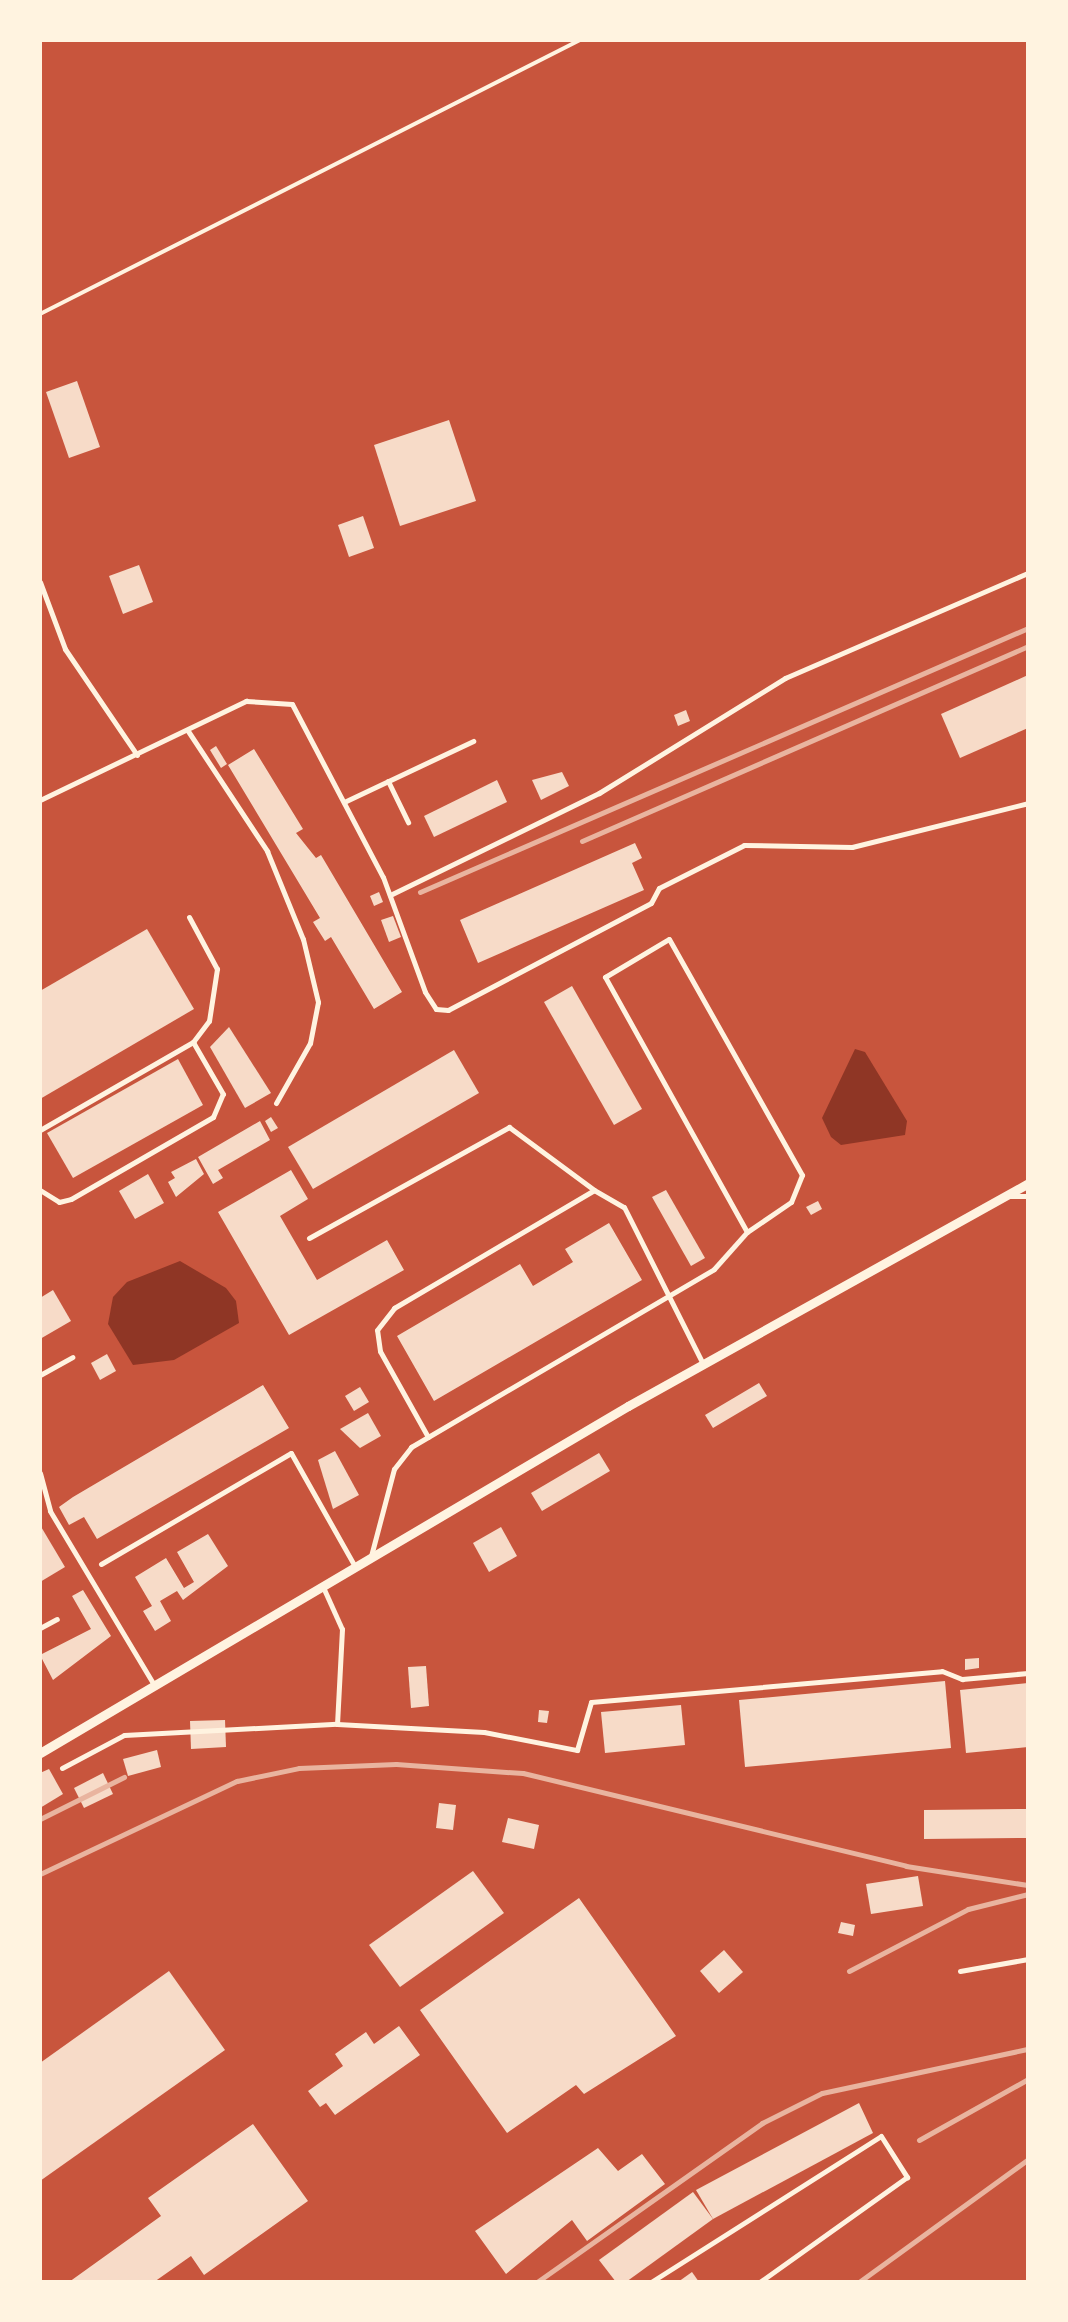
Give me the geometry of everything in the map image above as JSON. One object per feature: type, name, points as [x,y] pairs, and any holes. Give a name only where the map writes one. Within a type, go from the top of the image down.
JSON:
[{"type":"street","points":[[40,1752],[704,1364],[1028,1183]]},
{"type":"lane","points":[[390,894],[600,792],[784,678],[1028,573]]},
{"type":"lane","points":[[40,582],[65,648],[137,755]]},
{"type":"lane","points":[[40,800],[246,701],[292,704],[390,894],[425,992],[436,1009],[448,1010],[650,903],[660,888],[744,845],[852,847],[1028,803]]},
{"type":"lane","points":[[188,731],[267,850],[307,955],[318,1002],[310,1043],[276,1103]]},
{"type":"lane","points":[[344,802],[473,741]]},
{"type":"lane","points":[[388,781],[408,822]]},
{"type":"lane","points":[[40,1130],[193,1042],[208,1021],[217,968],[189,917]]},
{"type":"lane","points":[[371,1558],[394,1470],[428,1437],[714,1270],[747,1232],[791,1202],[802,1175],[669,940],[605,977],[747,1232]]},
{"type":"lane","points":[[40,1190],[60,1202],[71,1198],[213,1117],[223,1094],[193,1042]]},
{"type":"lane","points":[[309,1238],[508,1126],[594,1190],[624,1207],[674,1294],[704,1364]]},
{"type":"lane","points":[[428,1437],[380,1351],[377,1330],[394,1308],[594,1190]]},
{"type":"lane","points":[[1005,1196],[1028,1196]]},
{"type":"lane","points":[[40,1374],[72,1357]]},
{"type":"lane","points":[[101,1564],[291,1454],[355,1568]]},
{"type":"lane","points":[[40,1473],[50,1510],[154,1686]]},
{"type":"lane","points":[[323,1587],[342,1629],[338,1724]]},
{"type":"lane","points":[[40,1628],[57,1619]]},
{"type":"lane","points":[[62,1768],[124,1735],[338,1724],[484,1732],[577,1750],[591,1702],[942,1672],[962,1679],[1028,1673]]},
{"type":"lane","points":[[960,1971],[1028,1959]]},
{"type":"lane","points":[[650,2282],[881,2136],[907,2177],[760,2282]]},
{"type":"path","points":[[40,314],[580,40]]},
{"type":"shaded area","points":[[855,1049],[865,1052],[907,1121],[905,1135],[841,1145],[831,1137],[822,1118]]},
{"type":"shaded area","points":[[180,1261],[226,1288],[236,1301],[239,1323],[174,1360],[133,1365],[108,1324],[113,1297],[127,1282]]},
{"type":"building","points":[[77,381],[100,447],[69,458],[46,392]]},
{"type":"building","points":[[449,420],[476,501],[400,526],[374,445]]},
{"type":"building","points":[[363,516],[374,548],[349,557],[338,525]]},
{"type":"building","points":[[139,565],[153,602],[123,614],[109,576]]},
{"type":"building","points":[[1028,675],[1028,728],[960,758],[941,714]]},
{"type":"building","points":[[686,710],[690,721],[678,726],[674,715]]},
{"type":"building","points":[[216,746],[227,764],[221,768],[210,750]]},
{"type":"building","points":[[254,749],[303,829],[296,833],[316,858],[321,855],[402,992],[374,1009],[331,937],[325,941],[313,922],[320,918],[228,765]]},
{"type":"building","points":[[562,772],[569,786],[541,800],[532,780]]},
{"type":"building","points":[[497,780],[507,802],[434,837],[424,816]]},
{"type":"building","points":[[635,843],[642,858],[632,863],[644,890],[478,963],[460,920]]},
{"type":"building","points":[[379,892],[383,902],[374,906],[370,896]]},
{"type":"building","points":[[393,916],[401,937],[389,942],[381,920]]},
{"type":"building","points":[[147,929],[194,1009],[40,1099],[40,991]]},
{"type":"building","points":[[572,986],[642,1109],[614,1125],[544,1002]]},
{"type":"building","points":[[229,1027],[271,1093],[245,1108],[210,1047]]},
{"type":"building","points":[[454,1050],[479,1093],[313,1189],[288,1147]]},
{"type":"building","points":[[178,1059],[203,1105],[73,1178],[47,1133]]},
{"type":"building","points":[[271,1117],[278,1128],[271,1132],[265,1121]]},
{"type":"building","points":[[260,1121],[270,1140],[218,1170],[223,1178],[213,1184],[198,1157]]},
{"type":"building","points":[[196,1159],[204,1174],[176,1197],[168,1182],[175,1178],[171,1172]]},
{"type":"building","points":[[291,1170],[308,1199],[280,1216],[317,1280],[387,1240],[404,1270],[289,1335],[218,1212]]},
{"type":"building","points":[[148,1174],[164,1203],[135,1219],[119,1191]]},
{"type":"building","points":[[666,1190],[705,1258],[691,1266],[652,1197]]},
{"type":"building","points":[[818,1201],[822,1209],[811,1215],[806,1207]]},
{"type":"building","points":[[609,1223],[642,1280],[434,1401],[397,1336],[520,1264],[533,1286],[573,1262],[565,1249]]},
{"type":"building","points":[[53,1290],[71,1321],[40,1339],[40,1298]]},
{"type":"building","points":[[107,1354],[116,1371],[100,1380],[91,1363]]},
{"type":"building","points":[[759,1383],[767,1396],[713,1428],[705,1415]]},
{"type":"building","points":[[263,1385],[289,1428],[97,1539],[84,1517],[69,1525],[59,1507]]},
{"type":"building","points":[[360,1387],[369,1402],[354,1411],[345,1396]]},
{"type":"building","points":[[368,1413],[381,1436],[360,1448],[340,1429]]},
{"type":"building","points":[[335,1451],[359,1495],[333,1509],[318,1460]]},
{"type":"building","points":[[599,1453],[610,1471],[542,1511],[531,1493]]},
{"type":"building","points":[[40,1525],[65,1567],[40,1582]]},
{"type":"building","points":[[501,1527],[517,1556],[489,1572],[473,1543]]},
{"type":"building","points":[[208,1534],[228,1566],[183,1600],[177,1591],[160,1601],[171,1621],[155,1631],[143,1611],[152,1606],[135,1577],[166,1558],[184,1588],[194,1582],[177,1552]]},
{"type":"building","points":[[83,1590],[111,1636],[53,1680],[40,1655],[91,1629],[72,1596]]},
{"type":"building","points":[[979,1658],[979,1668],[965,1670],[965,1659]]},
{"type":"building","points":[[426,1666],[429,1706],[411,1708],[408,1667]]},
{"type":"building","points":[[945,1681],[951,1748],[745,1767],[739,1700]]},
{"type":"building","points":[[1028,1683],[1028,1747],[966,1753],[960,1690]]},
{"type":"building","points":[[681,1705],[685,1745],[605,1753],[601,1712]]},
{"type":"building","points":[[539,1710],[549,1711],[547,1723],[538,1722]]},
{"type":"building","points":[[225,1720],[226,1747],[191,1749],[190,1721]]},
{"type":"building","points":[[157,1750],[161,1767],[128,1776],[123,1759]]},
{"type":"building","points":[[49,1769],[63,1794],[40,1808],[40,1773]]},
{"type":"building","points":[[103,1773],[113,1794],[84,1808],[74,1788]]},
{"type":"building","points":[[439,1803],[456,1805],[453,1830],[436,1828]]},
{"type":"building","points":[[1028,1809],[1028,1838],[924,1839],[924,1810]]},
{"type":"building","points":[[508,1818],[539,1825],[534,1849],[502,1842]]},
{"type":"building","points":[[473,1871],[504,1913],[400,1987],[369,1945]]},
{"type":"building","points":[[918,1876],[923,1906],[871,1914],[866,1884]]},
{"type":"building","points":[[579,1898],[676,2036],[584,2094],[576,2085],[507,2133],[420,2010]]},
{"type":"building","points":[[841,1922],[855,1925],[853,1936],[838,1933]]},
{"type":"building","points":[[724,1950],[743,1972],[719,1993],[700,1971]]},
{"type":"building","points":[[169,1971],[225,2050],[40,2181],[40,2063]]},
{"type":"building","points":[[399,2026],[420,2055],[335,2115],[326,2103],[320,2107],[308,2091],[343,2066],[335,2054],[366,2032],[374,2044]]},
{"type":"building","points":[[859,2103],[873,2133],[713,2219],[696,2190]]},
{"type":"building","points":[[253,2124],[308,2201],[204,2275],[191,2256],[154,2282],[69,2282],[161,2216],[148,2198]]},
{"type":"building","points":[[598,2148],[618,2171],[642,2154],[665,2184],[587,2241],[572,2220],[506,2274],[475,2231]]},
{"type":"building","points":[[693,2192],[713,2219],[626,2282],[616,2282],[599,2260]]},
{"type":"building","points":[[692,2272],[699,2282],[678,2282]]},
{"type":"railway","points":[[420,892],[1028,628]]},
{"type":"railway","points":[[582,841],[1028,646]]},
{"type":"railway","points":[[40,1874],[237,1781],[299,1768],[396,1764],[523,1773],[906,1866],[1028,1885]]},
{"type":"railway","points":[[40,1819],[124,1777]]},
{"type":"railway","points":[[849,1971],[968,1909],[1028,1894]]},
{"type":"railway","points":[[537,2282],[762,2123],[822,2093],[1028,2049]]},
{"type":"railway","points":[[919,2140],[1028,2079]]},
{"type":"railway","points":[[859,2282],[1028,2159]]}]
